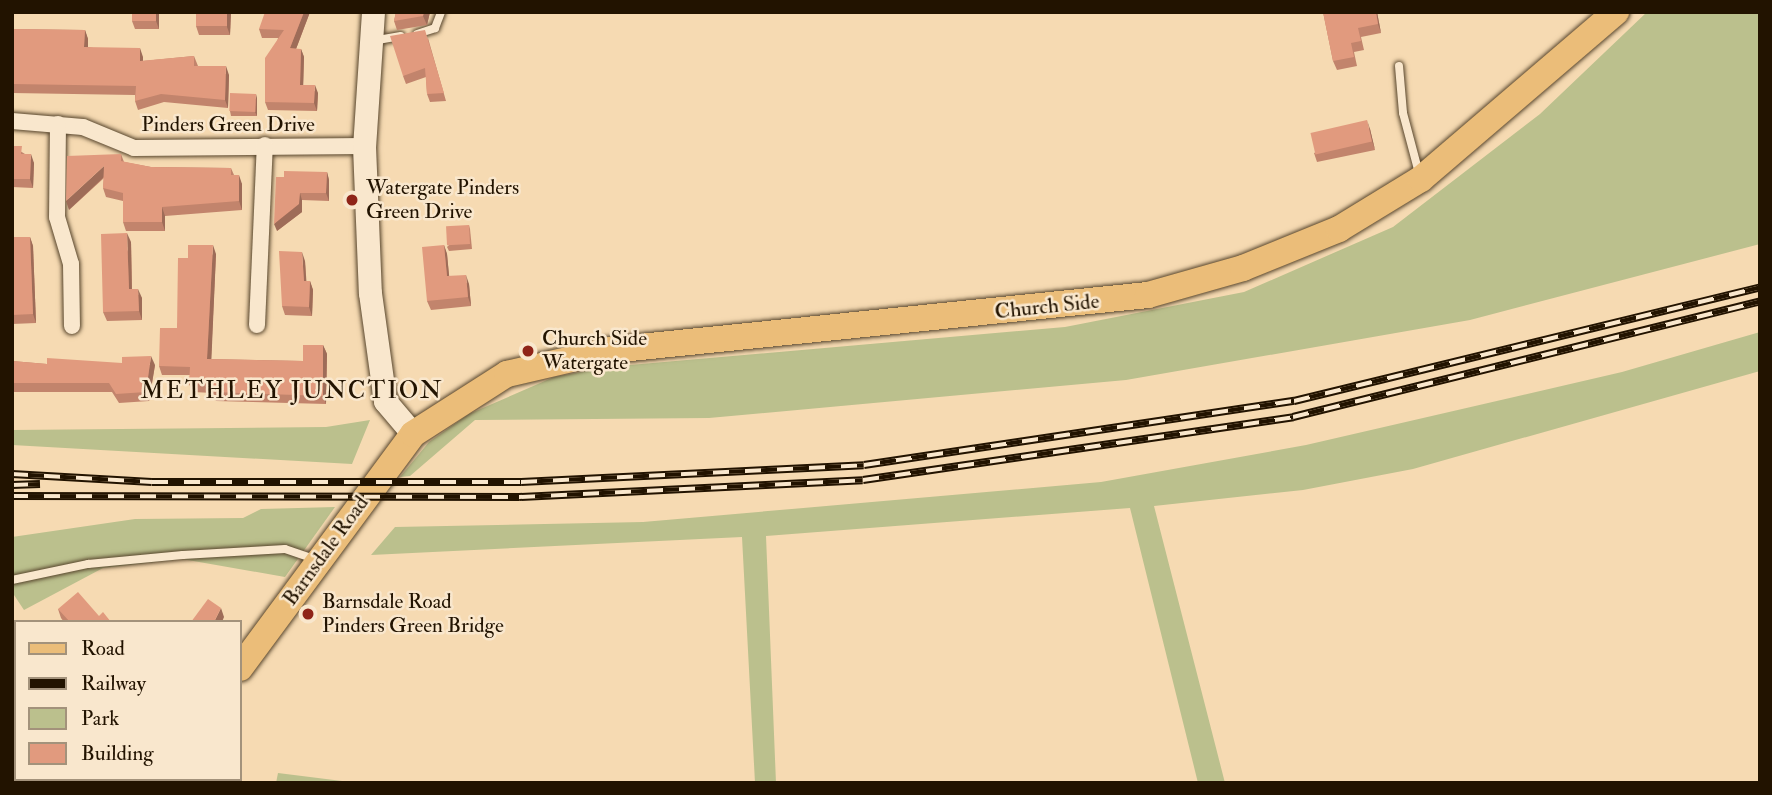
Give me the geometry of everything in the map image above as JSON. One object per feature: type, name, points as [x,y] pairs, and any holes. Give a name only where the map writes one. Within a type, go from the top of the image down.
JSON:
[{"type":"main road","points":[[373,12],[364,146],[379,376],[390,411],[413,434]]},
{"type":"main road","name":"Church Side","points":[[413,434],[470,393],[546,362],[1055,308],[1174,288],[1339,229],[1421,179],[1616,12]]},
{"type":"main road","name":"Barnsdale Road","points":[[242,665],[413,434]]},
{"type":"street","name":"Pinders Green Drive","points":[[12,121],[58,124],[134,148],[364,146]]},
{"type":"street","points":[[58,124],[57,217],[71,264],[72,326]]},
{"type":"street","points":[[257,326],[265,145]]},
{"type":"lane","points":[[369,41],[431,31],[441,12]]},
{"type":"lane","points":[[1399,65],[1403,113],[1421,179]]},
{"type":"lane","points":[[12,580],[88,564],[183,555],[285,549],[320,561]]},
{"type":"green space","points":[[1647,12],[1760,12],[1760,244],[1470,320],[1126,380],[709,418],[475,420],[410,476],[400,477],[429,442],[469,414],[554,377],[607,367],[1065,327],[1244,292],[1393,227],[1540,114]]},
{"type":"green space","points":[[1760,332],[1760,371],[1413,469],[1303,490],[1154,506],[1225,783],[1198,783],[1130,508],[766,536],[776,783],[755,783],[742,537],[371,555],[395,527],[643,522],[1101,482],[1306,445],[1622,372]]},
{"type":"green space","points":[[370,420],[352,464],[12,445],[12,430],[326,427]]},
{"type":"green space","points":[[335,507],[285,577],[182,559],[103,568],[24,610],[12,592],[12,537],[135,519],[243,518],[261,509]]},
{"type":"green space","points":[[278,773],[358,783],[276,783]]},
{"type":"building","points":[[132,12],[156,12],[156,21],[132,21]]},
{"type":"building","points":[[196,12],[227,12],[227,26],[196,26]]},
{"type":"building","points":[[265,12],[304,12],[290,48],[301,49],[300,85],[315,85],[314,103],[265,102],[265,58],[284,30],[259,29]]},
{"type":"building","points":[[396,12],[424,12],[423,16],[394,21]]},
{"type":"building","points":[[1323,12],[1376,12],[1378,24],[1358,28],[1361,41],[1351,43],[1354,57],[1333,61]]},
{"type":"building","points":[[12,29],[85,30],[84,47],[140,48],[140,61],[194,56],[194,66],[226,66],[225,100],[161,94],[135,101],[136,86],[12,84]]},
{"type":"building","points":[[425,30],[444,93],[427,94],[425,68],[403,76],[390,36]]},
{"type":"building","points":[[230,93],[256,94],[255,112],[229,111]]},
{"type":"building","points":[[1367,120],[1372,141],[1315,154],[1310,133]]},
{"type":"building","points":[[12,146],[22,146],[21,154],[31,154],[30,179],[12,179]]},
{"type":"building","points":[[121,154],[121,161],[151,167],[231,168],[231,175],[239,175],[239,201],[162,207],[162,222],[123,222],[123,193],[103,188],[104,166],[66,201],[67,156]]},
{"type":"building","points":[[284,171],[327,172],[326,193],[300,193],[299,204],[274,224],[276,177],[284,177]]},
{"type":"building","points":[[469,225],[470,244],[447,245],[446,226]]},
{"type":"building","points":[[127,233],[129,289],[138,289],[139,311],[103,312],[101,234]]},
{"type":"building","points":[[12,237],[30,237],[33,314],[12,315]]},
{"type":"building","points":[[188,245],[213,245],[207,359],[303,361],[303,345],[323,345],[323,396],[213,392],[213,384],[189,384],[190,367],[159,366],[160,328],[177,328],[178,258],[188,258]]},
{"type":"building","points":[[444,245],[447,276],[466,275],[468,297],[427,301],[422,247]]},
{"type":"building","points":[[279,251],[302,252],[304,281],[310,281],[309,307],[282,306]]},
{"type":"building","points":[[151,356],[146,392],[116,394],[109,383],[12,383],[12,361],[47,364],[47,358],[122,363],[122,357]]},
{"type":"building","points":[[78,592],[99,616],[103,612],[109,620],[68,620],[58,609]]},
{"type":"building","points":[[208,599],[221,608],[215,620],[192,620]]},
{"type":"building","points":[[14,688],[12,728],[12,690]]},
{"type":"building","points":[[42,781],[64,782],[42,783]]},
{"type":"railway","points":[[12,474],[152,482],[521,482],[864,465],[1294,401],[1760,287]]},
{"type":"railway","points":[[12,496],[519,497],[863,480],[1293,417],[1760,301]]},
{"type":"railway","points":[[12,485],[40,484]]},
{"type":"place","name":"Watergate Pinders Green Drive","points":[[352,200]]},
{"type":"place","name":"Church Side Watergate","points":[[528,351]]},
{"type":"place","name":"Barnsdale Road Pinders Green Bridge","points":[[308,614]]},
{"type":"district","name":"METHLEY JUNCTION","points":[[292,391]]}]
